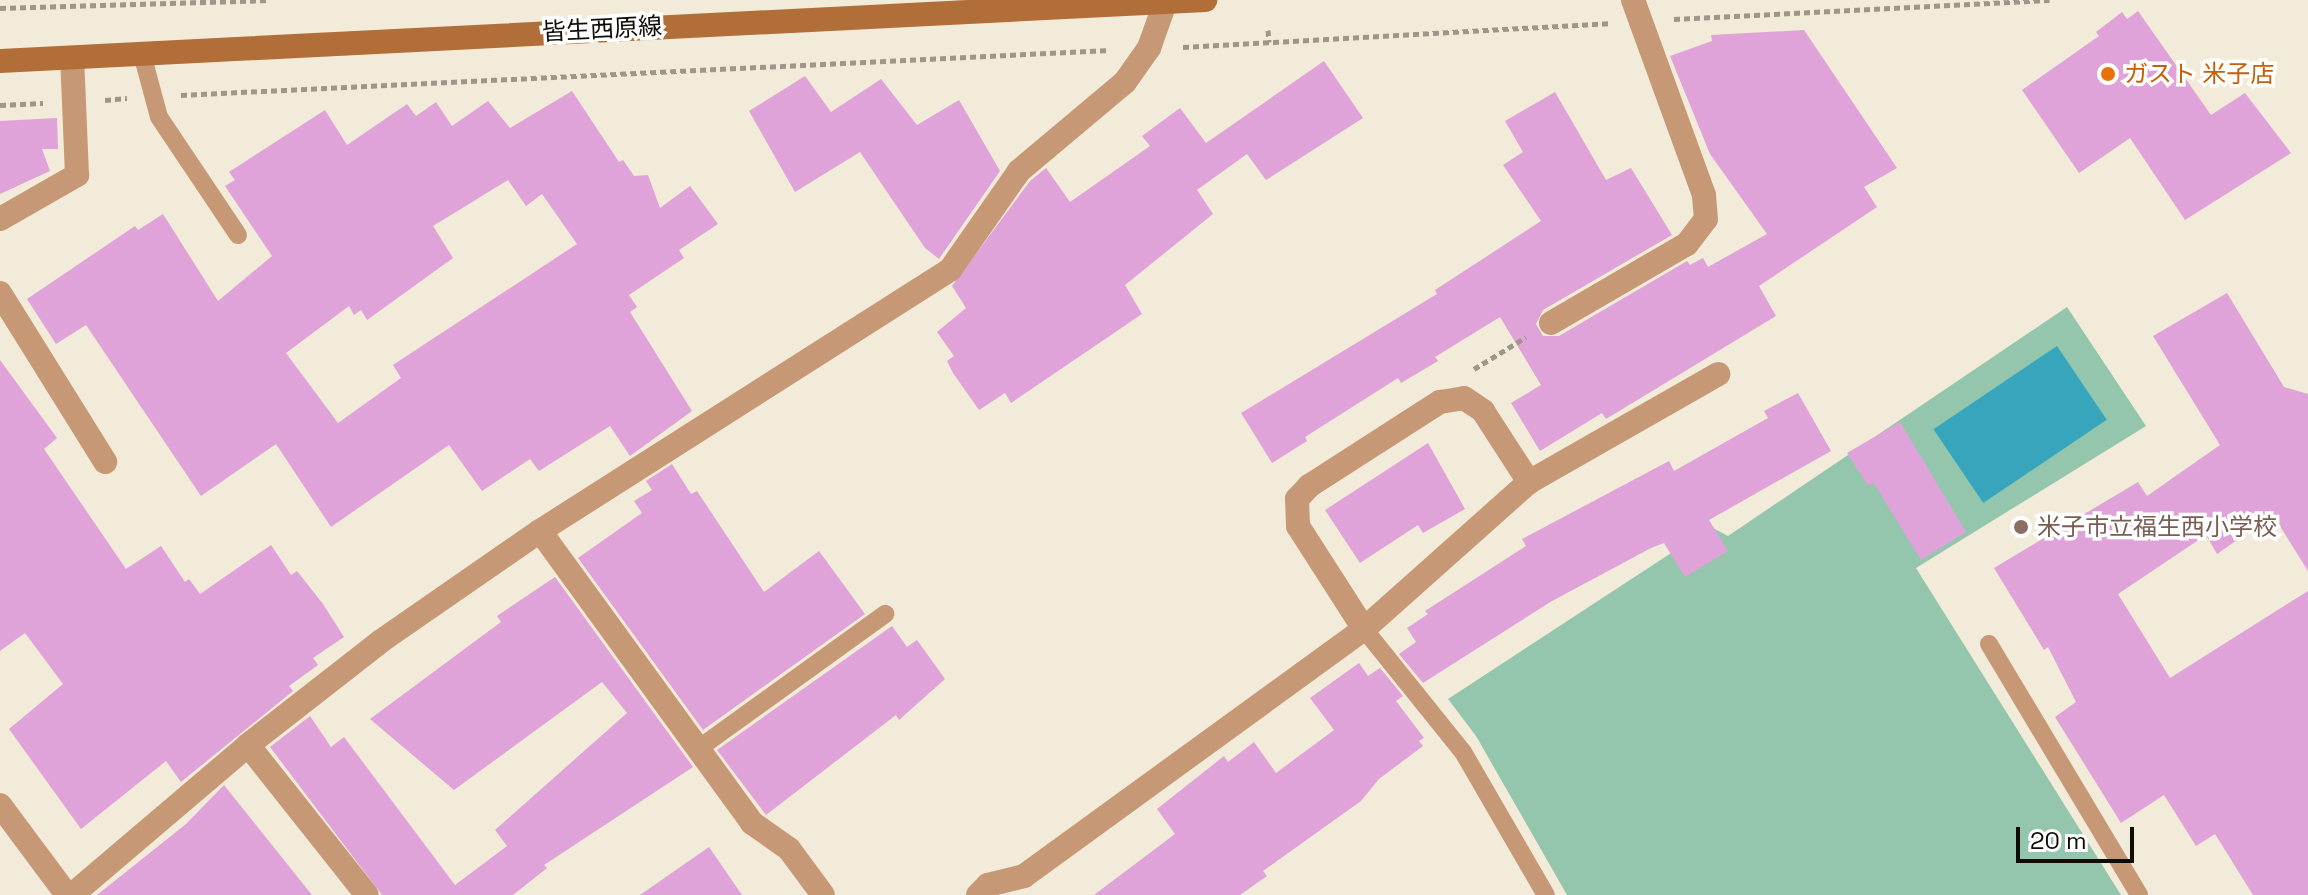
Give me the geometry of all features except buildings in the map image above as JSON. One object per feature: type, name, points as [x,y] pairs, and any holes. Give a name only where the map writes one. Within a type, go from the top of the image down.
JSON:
[{"type":"main road","name":"皆生西原線","points":[[0,61],[1205,0]]},
{"type":"street","points":[[1551,323],[1687,244],[1706,219],[1704,195],[1633,0]]},
{"type":"street","points":[[0,805],[70,895],[248,745],[381,641],[540,531],[950,270],[1019,171],[1125,82],[1149,48],[1165,3]]},
{"type":"street","points":[[0,219],[77,175],[72,58]]},
{"type":"street","points":[[0,293],[105,462]]},
{"type":"street","points":[[978,895],[988,885],[1024,876],[1364,629],[1529,482],[1718,374]]},
{"type":"street","points":[[1364,629],[1298,526],[1297,499],[1361,452],[1452,399],[1464,398],[1483,411],[1529,482]]},
{"type":"street","points":[[540,531],[752,823],[789,849],[823,895]]},
{"type":"street","points":[[248,745],[367,895]]},
{"type":"lane","points":[[142,54],[151,97],[238,235]]},
{"type":"lane","points":[[698,749],[885,614]]},
{"type":"lane","points":[[1364,629],[1463,752],[1546,895]]},
{"type":"lane","points":[[1989,644],[2139,895]]},
{"type":"path","points":[[0,8],[269,0]]},
{"type":"path","points":[[1268,30],[1269,42]]},
{"type":"path","points":[[0,105],[1121,50]]},
{"type":"path","points":[[1452,399],[1476,365],[1551,323]]},
{"type":"green space","points":[[2067,307],[2146,426],[1916,568],[2121,895],[1567,895],[1476,736],[1448,699],[1711,527],[1728,536]]},
{"type":"water","points":[[2057,346],[2107,420],[1983,503],[1933,429]]},
{"type":"place","name":"ガスト 米子店","points":[[2108,74]]},
{"type":"place","name":"米子市立福生西小学校","points":[[2021,527]]}]
